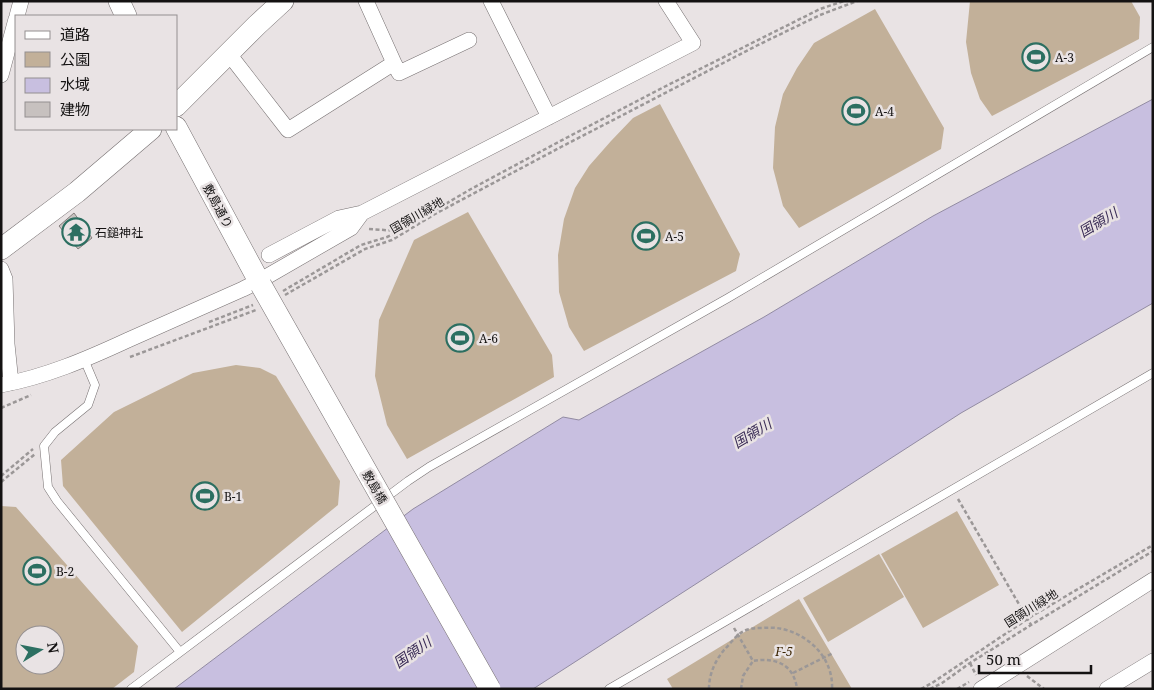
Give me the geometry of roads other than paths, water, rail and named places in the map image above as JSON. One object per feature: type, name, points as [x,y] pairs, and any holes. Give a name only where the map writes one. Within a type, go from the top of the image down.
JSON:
[{"type":"street","points":[[18,15],[21,1]]},
{"type":"street","points":[[119,1],[126,15]]},
{"type":"street","points":[[178,104],[283,1]]},
{"type":"street","points":[[366,1],[399,73],[469,40]]},
{"type":"street","points":[[491,1],[550,117]]},
{"type":"street","points":[[269,255],[339,218],[362,213],[693,43],[666,1]]},
{"type":"street","points":[[1,75],[15,25]]},
{"type":"street","points":[[228,54],[288,130],[394,63]]},
{"type":"street","points":[[1,249],[77,192],[150,130]]},
{"type":"street","name":"敷島通り","points":[[178,130],[260,283]]},
{"type":"street","points":[[1,269],[4,279],[7,344],[6,384],[45,374],[84,359],[260,283],[350,228],[362,213]]},
{"type":"street","name":"敷島橋","points":[[260,283],[490,689]]},
{"type":"street","points":[[981,689],[1153,580]]},
{"type":"street","points":[[1107,689],[1124,684],[1153,661]]},
{"type":"lane","points":[[131,689],[429,467],[728,298],[1153,47]]},
{"type":"lane","points":[[84,359],[95,385],[88,405],[55,432],[44,447],[48,487],[57,501],[180,652]]},
{"type":"lane","points":[[609,689],[1153,373]]},
{"type":"water","name":"国領川","points":[[1153,99],[1153,303],[961,413],[533,689],[174,689],[413,509],[563,417],[579,420],[764,317],[933,216]]},
{"type":"place","name":"A-3","points":[[1036,57]]},
{"type":"place","name":"A-4","points":[[856,111]]},
{"type":"place","name":"石鎚神社","points":[[76,232]]},
{"type":"place","name":"A-5","points":[[646,236]]},
{"type":"place","name":"A-6","points":[[460,338]]},
{"type":"place","name":"B-1","points":[[205,496]]},
{"type":"place","name":"B-2","points":[[37,571]]},
{"type":"park label","name":"F-5","points":[[784,651]]}]
